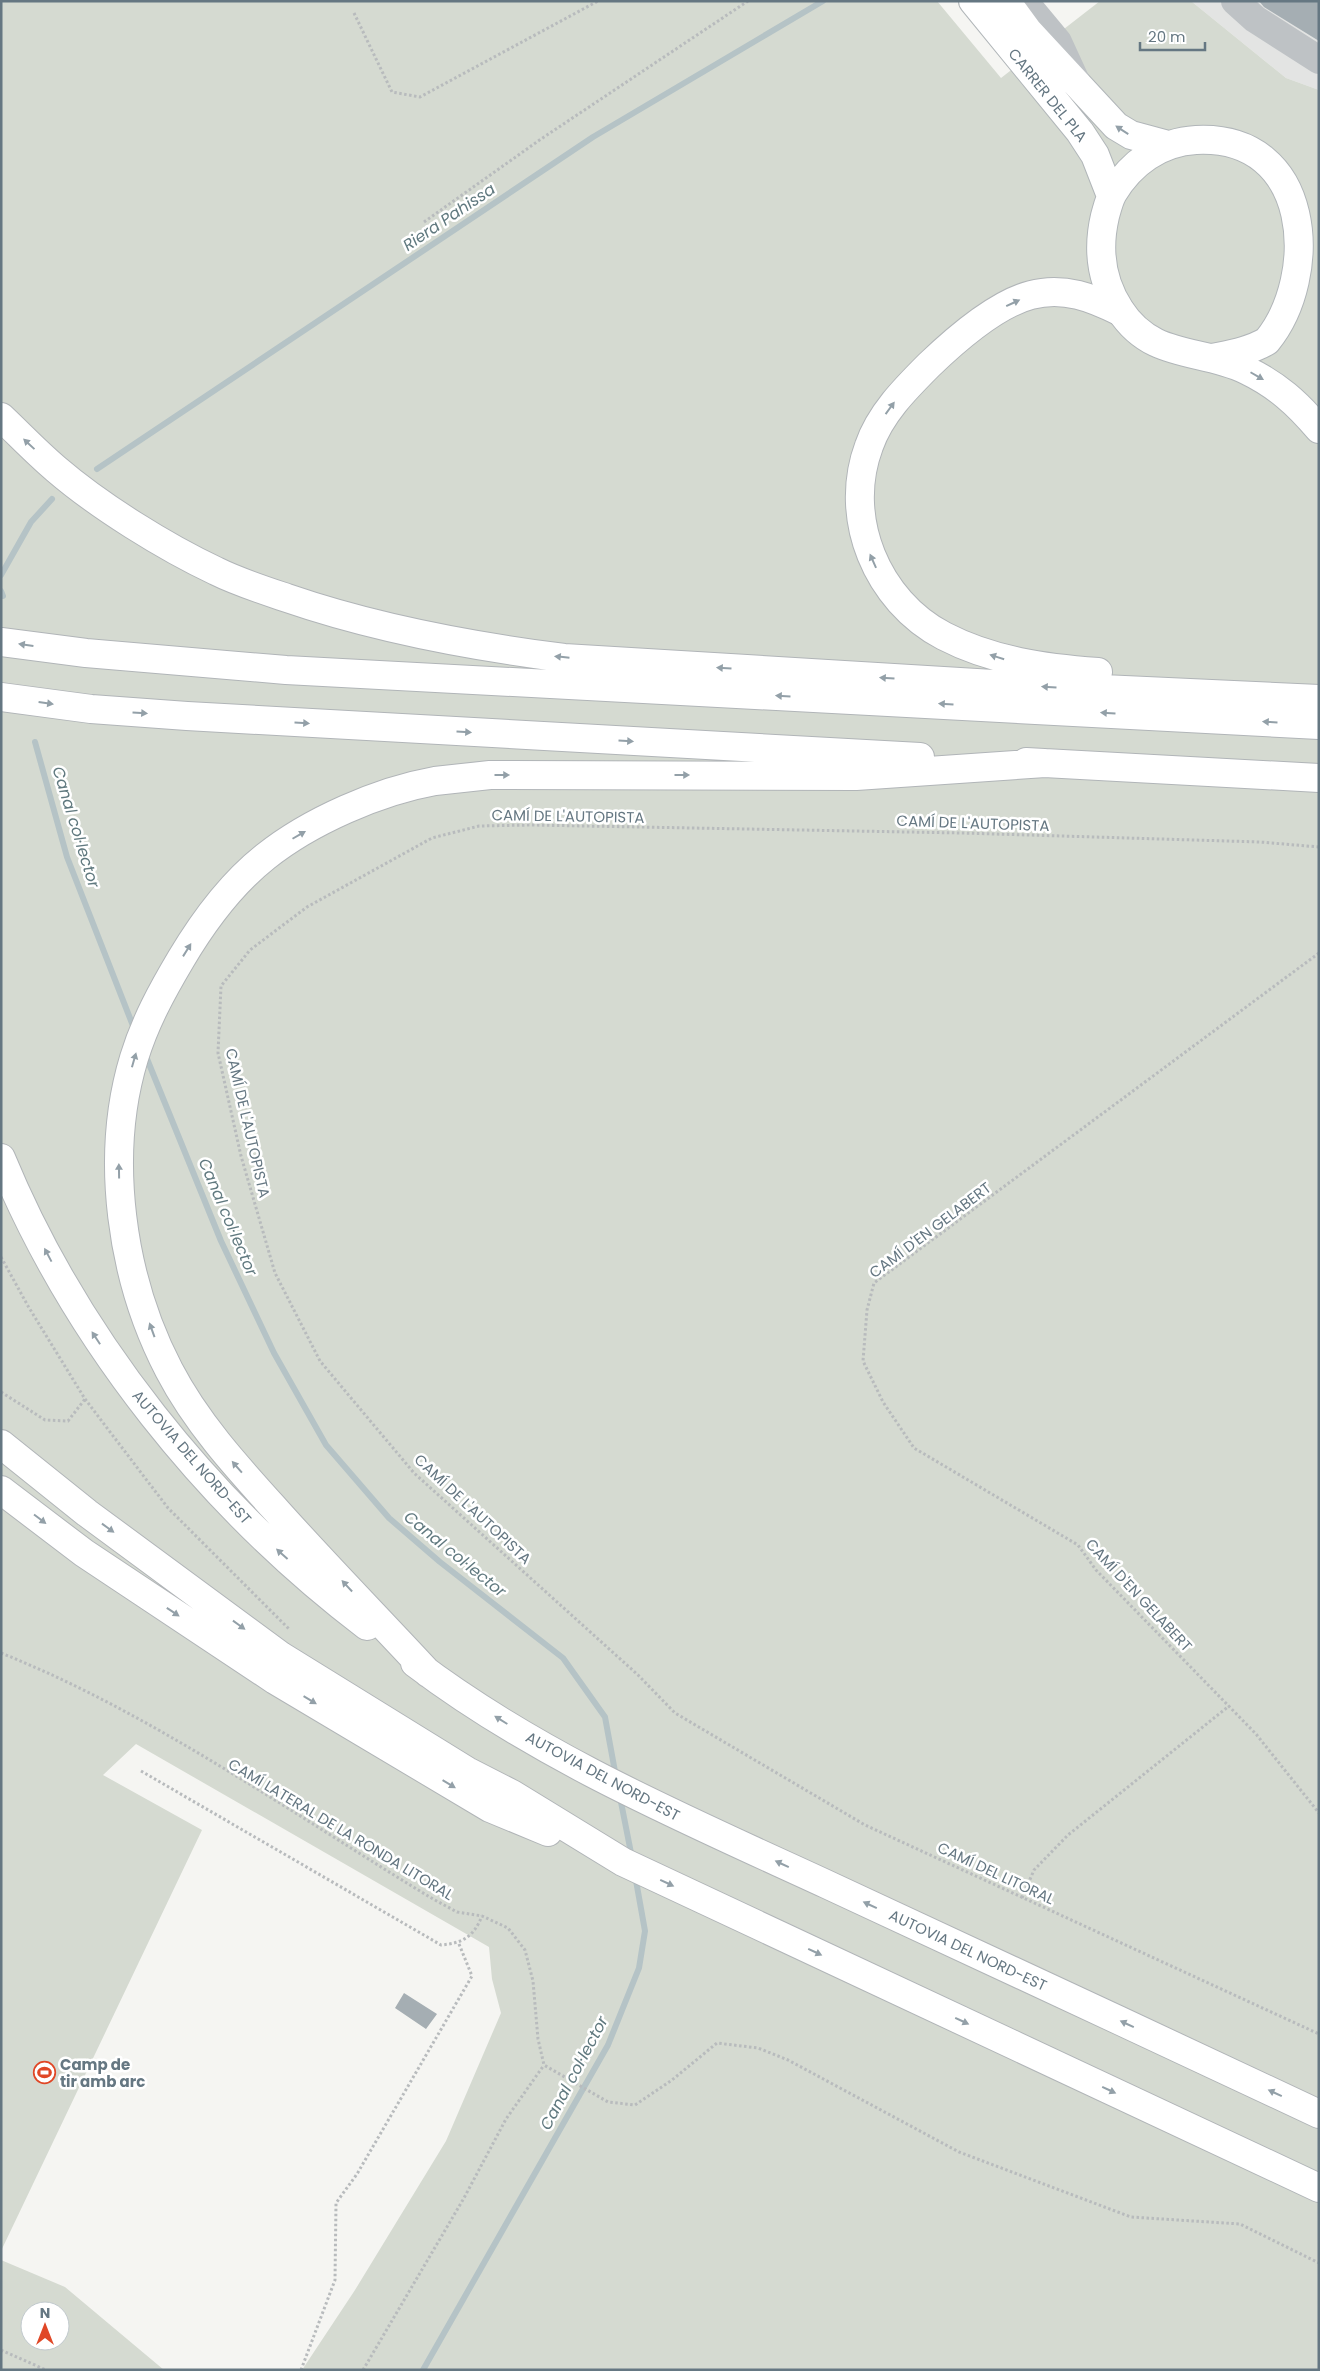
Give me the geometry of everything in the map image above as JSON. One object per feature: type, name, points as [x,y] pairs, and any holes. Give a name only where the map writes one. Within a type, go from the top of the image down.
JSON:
[{"type":"main road","name":"CARRER DEL PLA","points":[[973,1],[1080,132],[1095,155],[1111,196]]},
{"type":"main road","name":"CARRER DEL PLA","points":[[1006,1],[1028,31],[1116,126],[1131,136],[1168,145]]},
{"type":"main road","points":[[1212,358],[1244,352],[1265,342],[1284,328],[1300,310],[1316,285],[1319,244],[1316,223],[1309,204],[1298,186],[1296,173],[1262,153],[1235,143],[1206,140],[1185,141],[1168,145],[1148,155],[1132,169],[1111,196],[1101,234],[1100,254],[1104,275],[1111,295],[1121,312],[1141,333],[1165,348],[1193,356],[1212,358],[1245,370],[1275,387],[1298,404],[1319,429]]},
{"type":"main road","points":[[1121,312],[1095,299],[1076,293],[1031,295],[1008,304],[972,329],[941,353],[904,390],[882,419],[869,445],[863,464],[860,511],[865,542],[875,566],[891,591],[920,621],[964,646],[1003,659],[1069,670],[1237,682],[1319,692]]},
{"type":"main road","points":[[1,417],[57,470],[93,497],[150,534],[216,572],[262,590],[365,622],[495,649],[564,658],[993,684],[1319,699]]},
{"type":"main road","points":[[1,642],[86,653],[286,670],[1319,724]]},
{"type":"main road","points":[[1,697],[91,709],[423,730],[1319,778]]},
{"type":"main road","points":[[428,1673],[235,1464],[188,1403],[168,1367],[152,1332],[140,1294],[129,1255],[122,1218],[119,1160],[123,1108],[134,1059],[144,1031],[162,992],[202,926],[243,877],[266,856],[294,837],[347,809],[408,788],[435,782],[490,775],[856,776],[1045,762]]},
{"type":"main road","name":"AUTOVIA DEL NORD-EST","points":[[1,1158],[17,1196],[70,1298],[110,1360],[157,1420],[237,1513],[332,1600],[428,1673],[557,1755],[687,1820],[1319,2114]]},
{"type":"main road","points":[[1,1444],[87,1513],[281,1656],[467,1771],[501,1801]]},
{"type":"main road","points":[[1,1490],[84,1553],[275,1680],[501,1801],[623,1862],[1319,2188]]},
{"type":"street","name":"CARRER DEL PLA","points":[[1024,1],[1058,42],[1079,87]]},
{"type":"street","points":[[1235,1],[1262,24],[1319,60]]},
{"type":"path","points":[[354,13],[392,92],[420,97],[598,1]]},
{"type":"path","points":[[424,222],[541,139],[748,1]]},
{"type":"path","name":"CAMÍ DE L'AUTOPISTA","points":[[674,1713],[638,1676],[414,1473],[320,1361],[275,1273],[241,1156],[218,1053],[221,986],[250,950],[308,907],[432,838],[479,826],[532,825],[972,834],[1260,842],[1319,847]]},
{"type":"path","name":"CAMÍ D'EN GELABERT","points":[[1319,953],[874,1283],[867,1310],[864,1360],[883,1402],[914,1448],[1078,1545],[1096,1570],[1256,1734],[1319,1813]]},
{"type":"path","points":[[1,1257],[28,1306],[85,1399],[168,1508],[291,1632]]},
{"type":"path","points":[[1,1392],[45,1420],[68,1421],[85,1399]]},
{"type":"path","name":"CAMÍ LATERAL DE LA RONDA LITORAL","points":[[1,1652],[31,1664],[119,1709],[202,1756],[433,1899],[457,1912],[482,1916],[508,1928],[525,1950],[533,1981],[538,2039],[544,2065]]},
{"type":"path","points":[[1022,1898],[1034,1870],[1068,1835],[1229,1706]]},
{"type":"path","name":"CAMÍ DEL LITORAL","points":[[674,1713],[865,1825],[1319,2034]]},
{"type":"path","points":[[141,1771],[440,1945],[459,1944],[475,1930],[482,1916]]},
{"type":"path","points":[[301,2370],[335,2280],[336,2203],[357,2174],[472,1976],[459,1944]]},
{"type":"path","points":[[363,2370],[464,2198],[506,2119],[544,2065],[608,2102],[635,2105],[672,2080],[717,2043],[758,2048],[788,2060],[959,2152],[1131,2216],[1240,2224],[1319,2263]]},
{"type":"path","points":[[1,2350],[46,2370]]},
{"type":"shaded area","points":[[1,1],[937,1],[1001,78],[1100,1],[1191,1],[1286,78],[1319,90],[1319,2370],[302,2370],[355,2290],[446,2141],[501,2013],[492,1979],[489,1947],[136,1744],[103,1775],[202,1830],[1,2251]]},
{"type":"shaded area","points":[[1191,1],[1319,1],[1319,90],[1286,78]]},
{"type":"shaded area","points":[[1,2260],[65,2287],[164,2370],[1,2370]]},
{"type":"building","points":[[1259,1],[1319,1],[1319,41],[1264,7]]},
{"type":"building","points":[[404,1993],[437,2014],[426,2029],[395,2008]]},
{"type":"waterway","name":"Riera Pahissa","points":[[97,469],[593,137],[823,1]]},
{"type":"waterway","name":"Riera Pahissa","points":[[1,575],[31,522],[52,499]]},
{"type":"waterway","name":"Canal col·lector","points":[[1,591],[3,596]]},
{"type":"waterway","name":"Canal col·lector","points":[[35,742],[67,857],[135,1031]]},
{"type":"waterway","name":"Canal col·lector","points":[[145,1054],[221,1241],[274,1353],[326,1445],[389,1518],[440,1562],[563,1658],[605,1717],[616,1777]]},
{"type":"waterway","name":"Canal col·lector","points":[[620,1797],[632,1858]]},
{"type":"waterway","name":"Canal col·lector","points":[[423,2370],[608,2045],[639,1968],[645,1931],[635,1875]]},
{"type":"place","name":"Camp de tir amb arc","points":[[44,2073]]}]
